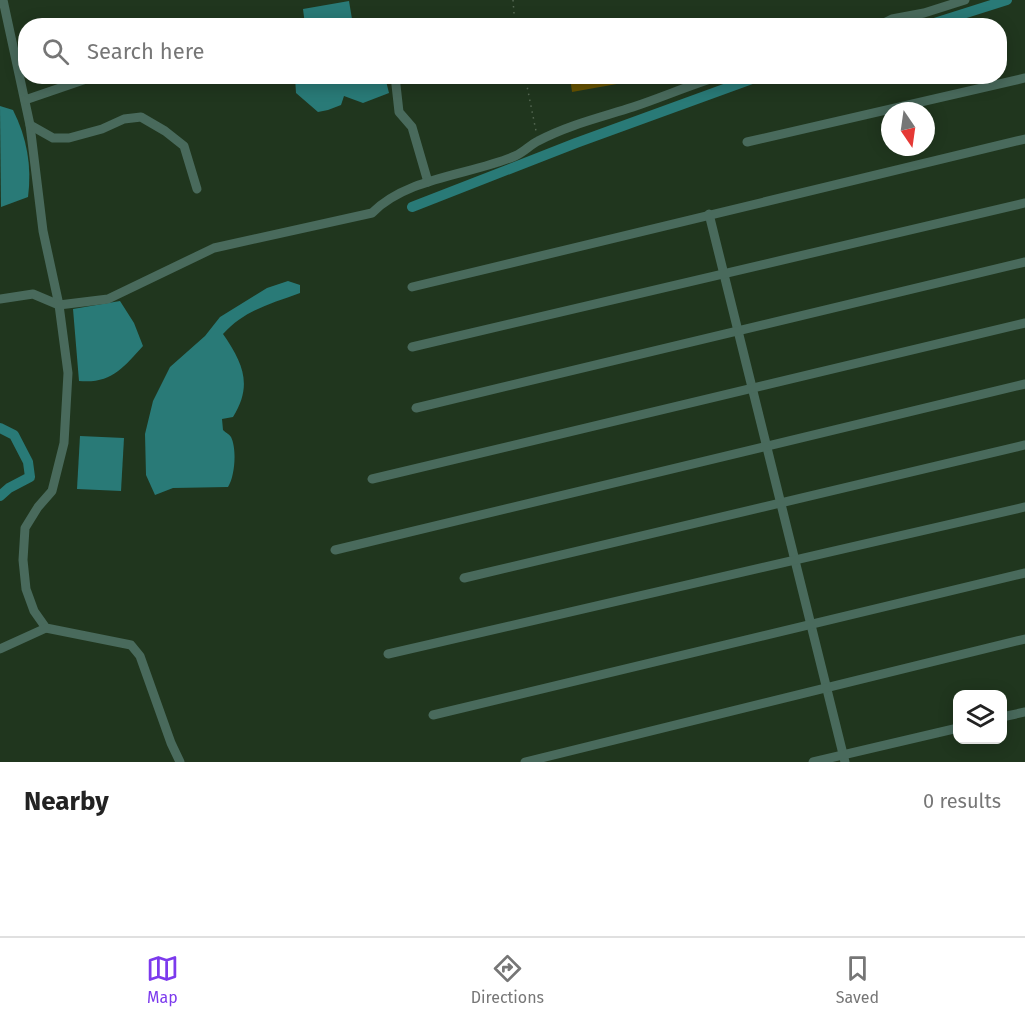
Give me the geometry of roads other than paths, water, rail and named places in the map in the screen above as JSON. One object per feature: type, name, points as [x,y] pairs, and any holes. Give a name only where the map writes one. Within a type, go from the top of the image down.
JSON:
[{"type":"street","points":[[3,0],[18,68]]},
{"type":"street","points":[[901,18],[965,0]]},
{"type":"street","points":[[1007,82],[1025,78]]},
{"type":"street","points":[[21,84],[30,124],[43,231],[59,305],[68,373],[64,443],[52,491],[38,507],[25,528],[23,560],[26,589],[34,611],[46,628]]},
{"type":"street","points":[[25,100],[72,84]]},
{"type":"street","points":[[396,84],[399,112],[412,127],[428,182]]},
{"type":"street","points":[[0,299],[33,294],[59,305],[108,299],[214,248],[372,213],[383,202],[428,182],[517,156],[538,141],[697,84]]},
{"type":"street","points":[[747,142],[999,84]]},
{"type":"street","points":[[30,124],[53,138],[69,138],[102,129],[124,119],[141,117],[165,131],[184,146],[197,189]]},
{"type":"street","points":[[412,287],[1025,139]]},
{"type":"street","points":[[412,347],[1025,203]]},
{"type":"street","points":[[709,214],[844,758]]},
{"type":"street","points":[[416,408],[1025,262]]},
{"type":"street","points":[[372,479],[1025,323]]},
{"type":"street","points":[[334,550],[1025,384]]},
{"type":"street","points":[[464,578],[1025,445]]},
{"type":"street","points":[[388,654],[1025,507]]},
{"type":"street","points":[[433,716],[810,623],[1025,573]]},
{"type":"street","points":[[0,649],[46,628],[131,645],[140,656],[180,762]]},
{"type":"street","points":[[525,762],[1025,639]]},
{"type":"street","points":[[1007,716],[1025,712]]},
{"type":"street","points":[[813,762],[844,758],[953,729]]},
{"type":"water","points":[[349,1],[352,18],[304,18],[303,9]]},
{"type":"water","points":[[295,84],[387,84],[389,93],[363,103],[344,96],[341,105],[318,112],[296,93]]},
{"type":"water","points":[[0,106],[13,110],[18,121],[25,142],[29,174],[28,197],[1,207]]},
{"type":"water","points":[[288,281],[300,285],[300,293],[249,313],[223,334],[236,355],[244,384],[243,395],[233,417],[222,419],[223,430],[231,437],[235,455],[234,470],[228,487],[173,488],[155,495],[146,475],[145,434],[153,401],[170,367],[205,336],[220,317],[267,288]]},
{"type":"water","points":[[120,301],[134,323],[143,346],[122,368],[108,377],[100,380],[79,381],[73,309]]},
{"type":"water","points":[[80,436],[124,438],[121,491],[77,489]]},
{"type":"waterway","points":[[950,18],[1007,0]]},
{"type":"waterway","points":[[412,207],[576,143],[738,84]]},
{"type":"waterway","points":[[0,428],[14,435],[28,462],[30,477],[9,488],[0,496]]}]
